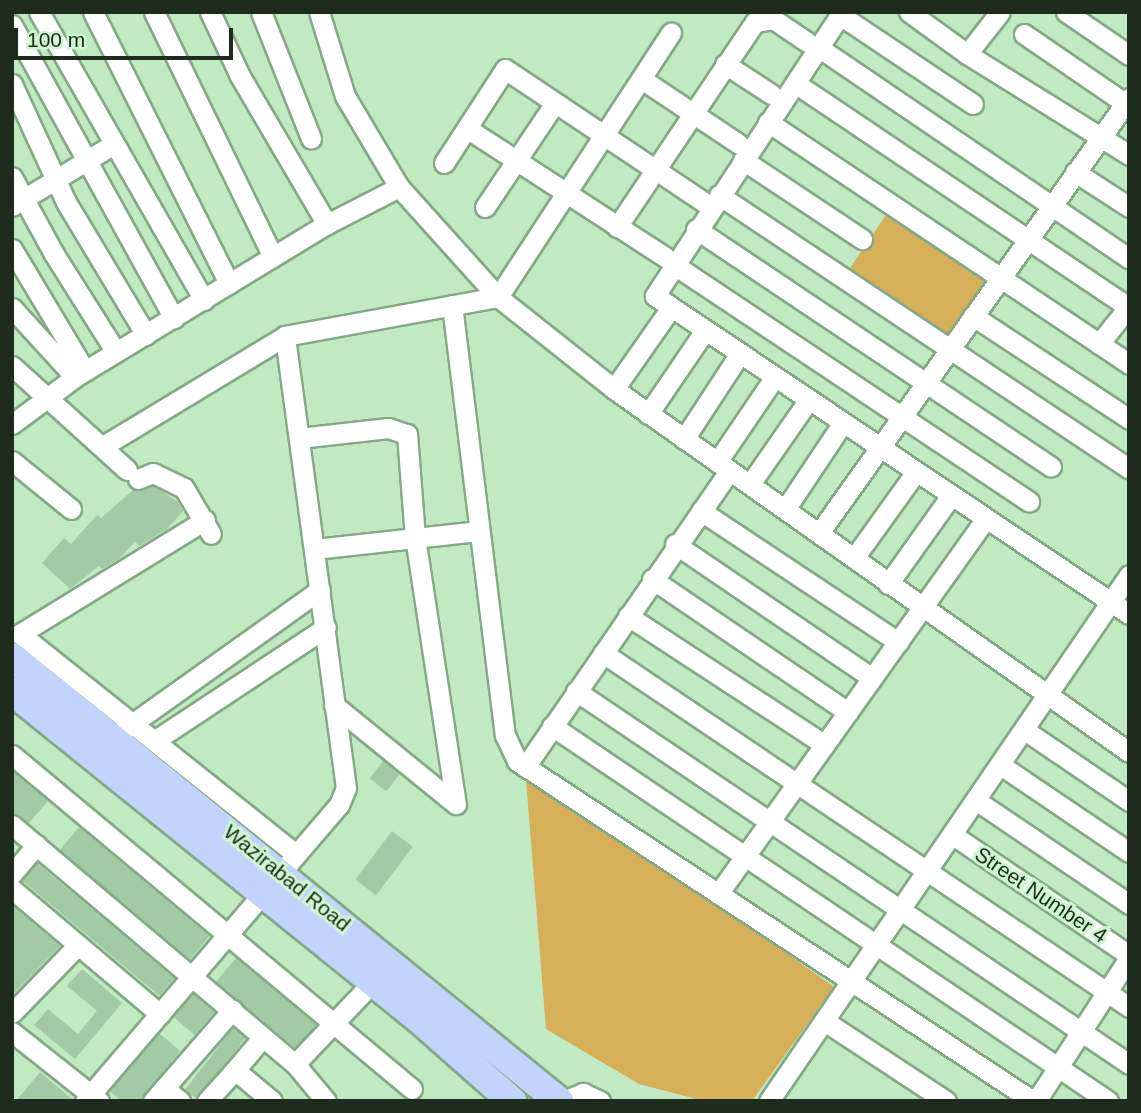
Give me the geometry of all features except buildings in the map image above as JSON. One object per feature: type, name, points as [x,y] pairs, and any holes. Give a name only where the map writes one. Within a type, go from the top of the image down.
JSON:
[{"type":"highway","name":"Wazirabad Road","points":[[12,657],[123,731],[287,863],[531,1080],[562,1101]]},
{"type":"highway","name":"Wazirabad Road","points":[[12,691],[260,895],[372,983],[504,1099]]},
{"type":"street","points":[[39,12],[112,145],[204,300]]},
{"type":"street","points":[[93,12],[229,284]]},
{"type":"street","points":[[154,12],[273,257]]},
{"type":"street","points":[[209,12],[240,76],[327,224]]},
{"type":"street","points":[[261,12],[311,138]]},
{"type":"street","points":[[318,12],[345,96],[399,187],[498,298],[614,390],[786,509],[921,610],[1129,752]]},
{"type":"street","points":[[909,12],[967,54],[1129,155]]},
{"type":"street","points":[[967,54],[1000,12]]},
{"type":"street","points":[[1066,12],[1090,19],[1129,55]]},
{"type":"street","points":[[973,104],[841,14],[813,45],[794,83],[768,122],[741,152],[715,201],[696,229],[669,260],[655,296],[704,332],[1129,614]]},
{"type":"street","points":[[617,227],[725,64],[762,18],[773,19],[813,45],[1129,258]]},
{"type":"street","points":[[12,24],[85,162],[174,318]]},
{"type":"street","points":[[103,446],[285,336],[498,298],[643,80],[671,33]]},
{"type":"street","points":[[819,533],[1127,103],[1024,34]]},
{"type":"street","points":[[725,64],[771,94]]},
{"type":"street","points":[[444,163],[505,69],[656,170],[715,201],[951,347],[1129,468]]},
{"type":"street","points":[[643,80],[862,239]]},
{"type":"street","points":[[794,83],[1128,306],[1100,344]]},
{"type":"street","points":[[12,84],[55,180],[146,335]]},
{"type":"street","points":[[485,207],[555,103]]},
{"type":"street","points":[[768,122],[1129,364]]},
{"type":"street","points":[[468,129],[1029,501]]},
{"type":"street","points":[[18,202],[112,145]]},
{"type":"street","points":[[1076,172],[1129,208]]},
{"type":"street","points":[[12,177],[18,202],[116,352]]},
{"type":"street","points":[[15,418],[80,374],[327,224],[399,187]]},
{"type":"street","points":[[696,229],[1051,467]]},
{"type":"street","points":[[12,249],[80,374]]},
{"type":"street","points":[[452,305],[477,531],[505,735],[509,749],[525,767],[1034,1101],[1129,957]]},
{"type":"street","points":[[12,308],[80,374]]},
{"type":"street","points":[[614,390],[670,309]]},
{"type":"street","points":[[973,316],[1129,419]]},
{"type":"street","points":[[648,414],[704,332]]},
{"type":"street","points":[[12,1032],[92,1099],[160,1014],[339,805],[346,788],[285,336]]},
{"type":"street","points":[[684,439],[739,355]]},
{"type":"street","points":[[12,366],[49,396],[132,475],[153,473],[167,477],[184,488],[208,527],[19,624],[20,634],[123,731],[154,741],[287,863]]},
{"type":"street","points":[[525,767],[675,544],[701,511],[723,466],[774,378]]},
{"type":"street","points":[[750,484],[808,401]]},
{"type":"street","points":[[786,509],[842,424]]},
{"type":"street","points":[[299,438],[402,429],[407,434],[415,537],[456,804],[334,705]]},
{"type":"street","points":[[12,461],[71,509]]},
{"type":"street","points":[[854,558],[915,473]]},
{"type":"street","points":[[888,584],[950,497]]},
{"type":"street","points":[[701,511],[898,642]]},
{"type":"street","points":[[719,894],[985,520]]},
{"type":"street","points":[[315,549],[477,531]]},
{"type":"street","points":[[675,544],[872,678]]},
{"type":"street","points":[[769,1101],[1026,731],[1129,575]]},
{"type":"street","points":[[652,579],[848,712]]},
{"type":"street","points":[[123,731],[320,590]]},
{"type":"street","points":[[628,616],[825,745]]},
{"type":"street","points":[[154,741],[326,627]]},
{"type":"street","points":[[603,653],[1129,1007]]},
{"type":"street","points":[[576,691],[1129,1064]]},
{"type":"street","points":[[552,726],[879,944],[1108,1101]]},
{"type":"street","points":[[1026,731],[1129,801]]},
{"type":"street","points":[[12,755],[230,934],[412,1089]]},
{"type":"street","points":[[1002,766],[1129,852]]},
{"type":"street","points":[[977,801],[1129,904]]},
{"type":"street","points":[[12,825],[295,1064],[327,1101]]},
{"type":"street","name":"Street Number 4","points":[[953,835],[1129,957]]},
{"type":"street","points":[[12,874],[36,845]]},
{"type":"street","points":[[12,890],[160,1014]]},
{"type":"street","points":[[12,1013],[78,945]]},
{"type":"street","points":[[295,1064],[337,1025],[372,983]]},
{"type":"street","points":[[180,1101],[159,1094],[232,1010]]},
{"type":"street","points":[[826,1022],[946,1101]]},
{"type":"street","points":[[207,1101],[263,1037]]},
{"type":"street","points":[[236,1070],[272,1101]]},
{"type":"street","points":[[504,1099],[531,1080]]},
{"type":"street","points":[[562,1101],[583,1093],[600,1101]]},
{"type":"shaded area","points":[[894,203],[993,270],[945,341],[846,274]]},
{"type":"shaded area","points":[[525,767],[834,987],[752,1101],[704,1101],[639,1084],[546,1029]]}]
